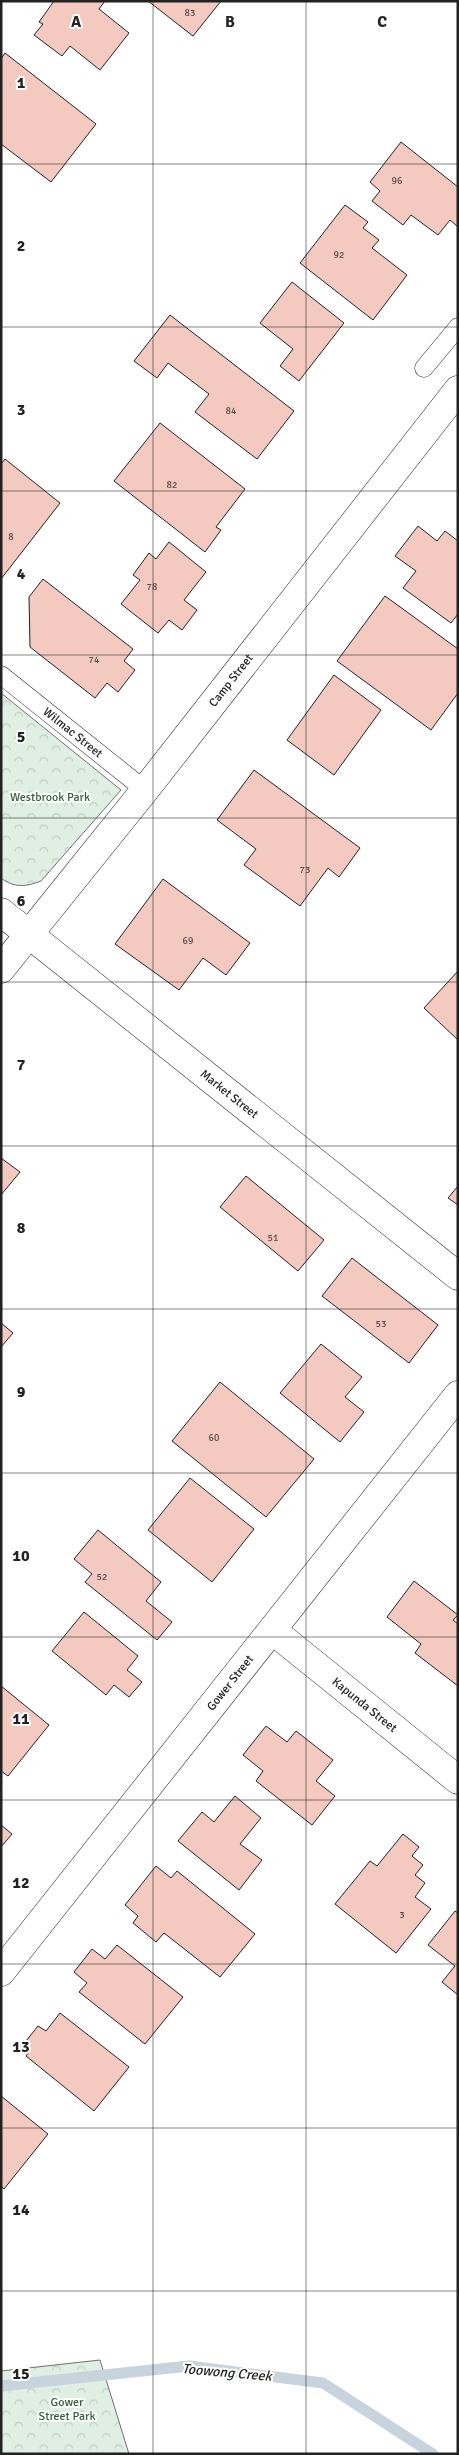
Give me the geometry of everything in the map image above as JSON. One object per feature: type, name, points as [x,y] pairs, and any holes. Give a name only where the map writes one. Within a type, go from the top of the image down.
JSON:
[{"type":"street","name":"Camp Street","points":[[1,969],[145,790],[458,390]]},
{"type":"street","name":"Market Street","points":[[1,912],[458,1276]]},
{"type":"street","name":"Gower Street","points":[[1,1972],[458,1395]]},
{"type":"street","name":"Kapunda Street","points":[[272,1630],[458,1780]]},
{"type":"lane","points":[[424,368],[458,327]]},
{"type":"lane","name":"Wilmac Street","points":[[1,675],[145,790]]},
{"type":"green space","name":"Westbrook Park","points":[[1,693],[121,790],[41,881],[20,886],[11,884],[1,878]]},
{"type":"green space","name":"Gower Street Park","points":[[100,2360],[129,2454],[1,2454],[1,2371]]},
{"type":"building","points":[[54,1],[105,1],[99,9],[129,33],[100,70],[70,46],[62,56],[34,35],[43,24],[39,22]]},
{"type":"building","points":[[148,1],[221,1],[193,36]]},
{"type":"building","points":[[5,53],[96,124],[51,182],[1,144],[1,59]]},
{"type":"building","points":[[401,142],[458,187],[458,227],[450,220],[438,235],[411,215],[403,225],[372,201],[380,191],[370,182]]},
{"type":"building","points":[[345,205],[368,222],[363,228],[379,240],[372,248],[407,275],[373,320],[300,263]]},
{"type":"building","points":[[292,282],[344,323],[299,381],[280,366],[293,349],[260,323]]},
{"type":"building","points":[[170,315],[294,411],[257,459],[195,412],[209,394],[168,363],[157,378],[134,361]]},
{"type":"building","points":[[160,423],[245,489],[216,527],[221,530],[205,552],[114,481]]},
{"type":"building","points":[[5,459],[60,503],[1,579],[1,464]]},
{"type":"building","points":[[418,526],[437,541],[445,531],[458,541],[458,614],[451,623],[403,588],[416,571],[395,556]]},
{"type":"building","points":[[169,542],[206,572],[184,600],[197,610],[182,630],[169,620],[158,633],[121,604],[140,580],[133,575],[149,553],[156,559]]},
{"type":"building","points":[[43,579],[133,649],[124,661],[135,670],[118,692],[107,683],[95,698],[30,647],[29,597]]},
{"type":"building","points":[[385,596],[458,649],[458,693],[431,730],[337,661]]},
{"type":"building","points":[[334,675],[381,710],[334,775],[287,740]]},
{"type":"building","points":[[254,770],[360,848],[339,877],[328,868],[300,906],[244,865],[256,849],[217,820]]},
{"type":"building","points":[[163,879],[250,943],[226,975],[203,958],[179,990],[115,944]]},
{"type":"building","points":[[458,971],[458,1040],[424,1008]]},
{"type":"building","points":[[1,1158],[20,1172],[1,1195]]},
{"type":"building","points":[[246,1176],[324,1240],[298,1271],[220,1207]]},
{"type":"building","points":[[458,1186],[458,1205],[448,1198]]},
{"type":"building","points":[[352,1258],[438,1325],[409,1363],[322,1296]]},
{"type":"building","points":[[1,1323],[13,1333],[1,1347]]},
{"type":"building","points":[[321,1344],[362,1377],[345,1397],[364,1412],[340,1442],[280,1393]]},
{"type":"building","points":[[220,1382],[314,1459],[266,1517],[172,1441]]},
{"type":"building","points":[[190,1478],[254,1529],[212,1582],[148,1530]]},
{"type":"building","points":[[98,1530],[161,1582],[146,1601],[172,1622],[157,1640],[85,1582],[92,1574],[74,1559]]},
{"type":"building","points":[[414,1581],[458,1615],[453,1620],[458,1624],[458,1686],[415,1653],[421,1644],[387,1617]]},
{"type":"building","points":[[84,1612],[138,1656],[127,1670],[142,1682],[129,1697],[114,1685],[106,1695],[52,1651]]},
{"type":"building","points":[[1,1686],[49,1725],[8,1776],[1,1771]]},
{"type":"building","points":[[266,1726],[287,1742],[296,1731],[333,1760],[316,1781],[335,1796],[312,1825],[256,1781],[263,1771],[243,1755]]},
{"type":"building","points":[[235,1796],[261,1818],[240,1844],[262,1860],[239,1890],[178,1841],[202,1812],[214,1822]]},
{"type":"building","points":[[1,1825],[12,1834],[1,1847]]},
{"type":"building","points":[[403,1834],[419,1847],[412,1856],[423,1865],[415,1875],[425,1883],[415,1897],[431,1909],[396,1953],[335,1904],[370,1861],[377,1866]]},
{"type":"building","points":[[156,1866],[171,1878],[177,1871],[255,1934],[220,1977],[164,1933],[156,1942],[133,1923],[138,1916],[125,1905]]},
{"type":"building","points":[[455,1911],[458,1913],[458,1995],[442,1982],[455,1966],[428,1945]]},
{"type":"building","points":[[117,1945],[183,1997],[145,2044],[79,1992],[87,1983],[74,1972],[92,1949],[105,1959]]},
{"type":"building","points":[[60,2013],[129,2067],[94,2111],[26,2056],[29,2052],[22,2046],[38,2026],[46,2031]]},
{"type":"building","points":[[1,2096],[48,2134],[4,2189],[1,2186]]},
{"type":"waterway","name":"Toowong Creek","points":[[1,2386],[189,2366],[323,2383],[433,2454]]}]
